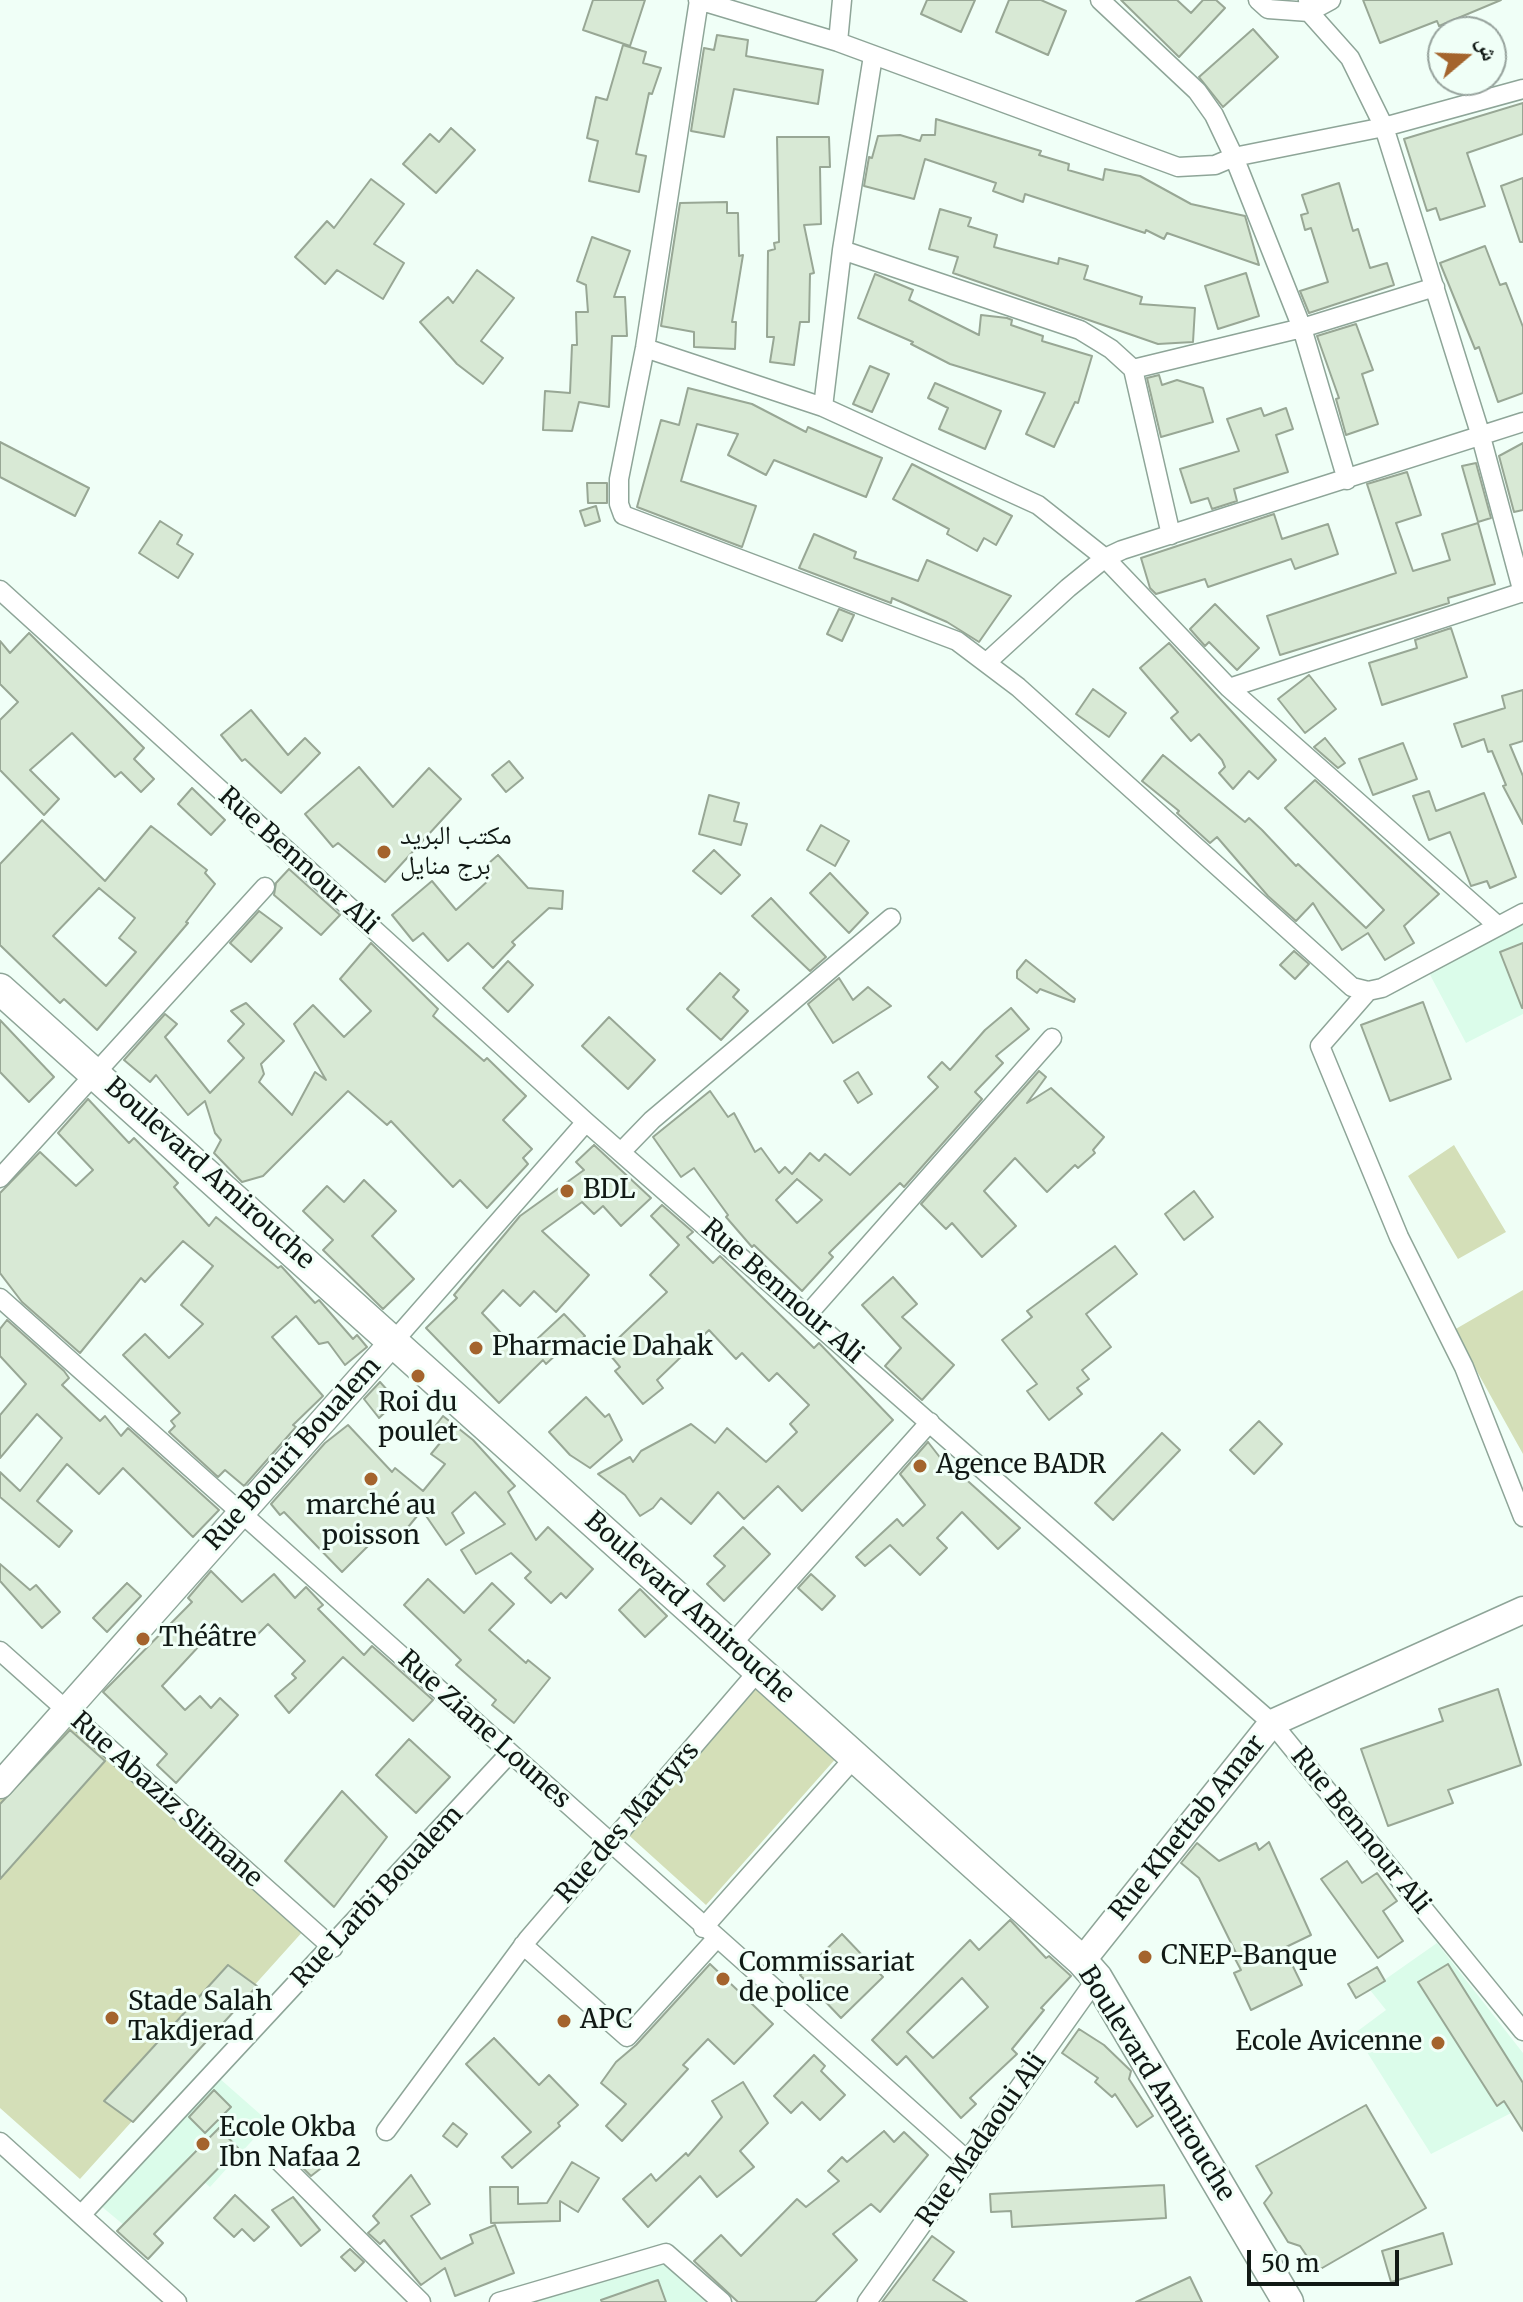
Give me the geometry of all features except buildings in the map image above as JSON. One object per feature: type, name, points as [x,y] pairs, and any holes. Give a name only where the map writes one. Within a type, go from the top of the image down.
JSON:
[{"type":"main road","name":"Boulevard Amirouche","points":[[0,989],[96,1071],[1089,1969],[1288,2302]]},
{"type":"main road","name":"Rue Bouiri Boualem","points":[[0,1785],[393,1342]]},
{"type":"main road","name":"Rue Khettab Amar","points":[[1089,1969],[1272,1723],[1523,1610]]},
{"type":"street","points":[[1368,991],[1352,987],[1335,974],[987,662],[957,641],[623,515],[619,504],[619,479],[645,348],[699,0],[838,42],[1178,167],[1215,165],[1234,157],[1384,127],[1523,89]]},
{"type":"street","points":[[838,42],[842,0]]},
{"type":"street","points":[[1100,0],[1197,91],[1214,115],[1234,157],[1302,328],[1347,480]]},
{"type":"street","points":[[1258,0],[1268,9],[1308,6],[1331,0]]},
{"type":"street","points":[[1229,688],[1523,593],[1480,433],[1384,127],[1350,58],[1308,6]]},
{"type":"street","points":[[823,407],[842,250],[873,56]]},
{"type":"street","points":[[842,250],[1080,330],[1111,349],[1133,369],[1171,535]]},
{"type":"street","points":[[1133,369],[1302,328],[1435,287]]},
{"type":"street","points":[[645,348],[823,407],[1038,505],[1105,558],[1229,688],[1497,925]]},
{"type":"street","points":[[987,662],[1105,558],[1347,480],[1480,433],[1523,422]]},
{"type":"street","name":"Rue Bennour Ali","points":[[0,590],[586,1122],[1272,1723],[1523,2031]]},
{"type":"street","points":[[0,1178],[265,887]]},
{"type":"street","points":[[1523,913],[1408,977],[1368,991],[1320,1046],[1399,1237],[1464,1367],[1523,1517]]},
{"type":"street","points":[[621,1152],[652,1120],[891,918]]},
{"type":"street","points":[[808,1314],[1052,1038]]},
{"type":"street","name":"Rue Bouiri Boualem","points":[[393,1342],[586,1122]]},
{"type":"street","name":"Rue Ziane Lounes","points":[[0,1298],[243,1511],[709,1934],[968,2161]]},
{"type":"street","points":[[731,1645],[930,1422]]},
{"type":"street","name":"Rue Abaziz Slimane","points":[[0,1651],[333,1948]]},
{"type":"street","name":"Rue des Martyrs","points":[[386,2131],[501,1979],[523,1945],[759,1670]]},
{"type":"street","name":"Rue Larbi Boualem","points":[[81,2215],[333,1948],[510,1753]]},
{"type":"street","points":[[523,1945],[627,2037],[855,1757]]},
{"type":"street","name":"Rue Madaoui Ali","points":[[867,2302],[968,2161],[1089,1969]]},
{"type":"street","points":[[0,2142],[177,2302]]},
{"type":"street","points":[[280,2162],[421,2302]]},
{"type":"street","points":[[499,2302],[666,2253],[722,2302]]},
{"type":"shaded area","points":[[1523,922],[1523,1014],[1466,1043],[1427,969]]},
{"type":"shaded area","points":[[1454,1145],[1506,1232],[1458,1259],[1408,1176]]},
{"type":"shaded area","points":[[1523,1290],[1523,1454],[1454,1330]]},
{"type":"shaded area","points":[[762,1673],[846,1747],[706,1905],[623,1830]]},
{"type":"shaded area","name":"Stade Salah Takdjerad","points":[[73,1718],[305,1929],[80,2179],[0,2108],[0,1800]]},
{"type":"shaded area","name":"Ecole Avicenne","points":[[1437,1943],[1523,2053],[1523,2117],[1517,2110],[1431,2154],[1355,2033],[1386,2010],[1370,1990]]},
{"type":"shaded area","name":"Ecole Okba Ibn Nafaa 2","points":[[219,2078],[269,2122],[210,2187],[186,2167],[125,2226],[101,2206]]},
{"type":"shaded area","points":[[664,2257],[715,2302],[531,2302]]},
{"type":"place","name":"مكتب البريد برج منايل","points":[[384,852]]},
{"type":"place","name":"BDL","points":[[567,1191]]},
{"type":"place","name":"Pharmacie Dahak","points":[[476,1348]]},
{"type":"place","name":"Roi du poulet","points":[[418,1376]]},
{"type":"place","name":"Agence BADR","points":[[920,1466]]},
{"type":"place","name":"marché au poisson","points":[[371,1479]]},
{"type":"place","name":"Théâtre","points":[[143,1639]]},
{"type":"place","name":"CNEP-Banque","points":[[1145,1957]]},
{"type":"place","name":"Commissariat de police","points":[[723,1979]]},
{"type":"place","name":"Stade Salah Takdjerad","points":[[112,2018]]},
{"type":"place","name":"APC","points":[[564,2021]]},
{"type":"place","name":"Ecole Avicenne","points":[[1438,2043]]},
{"type":"place","name":"Ecole Okba Ibn Nafaa 2","points":[[203,2144]]}]
